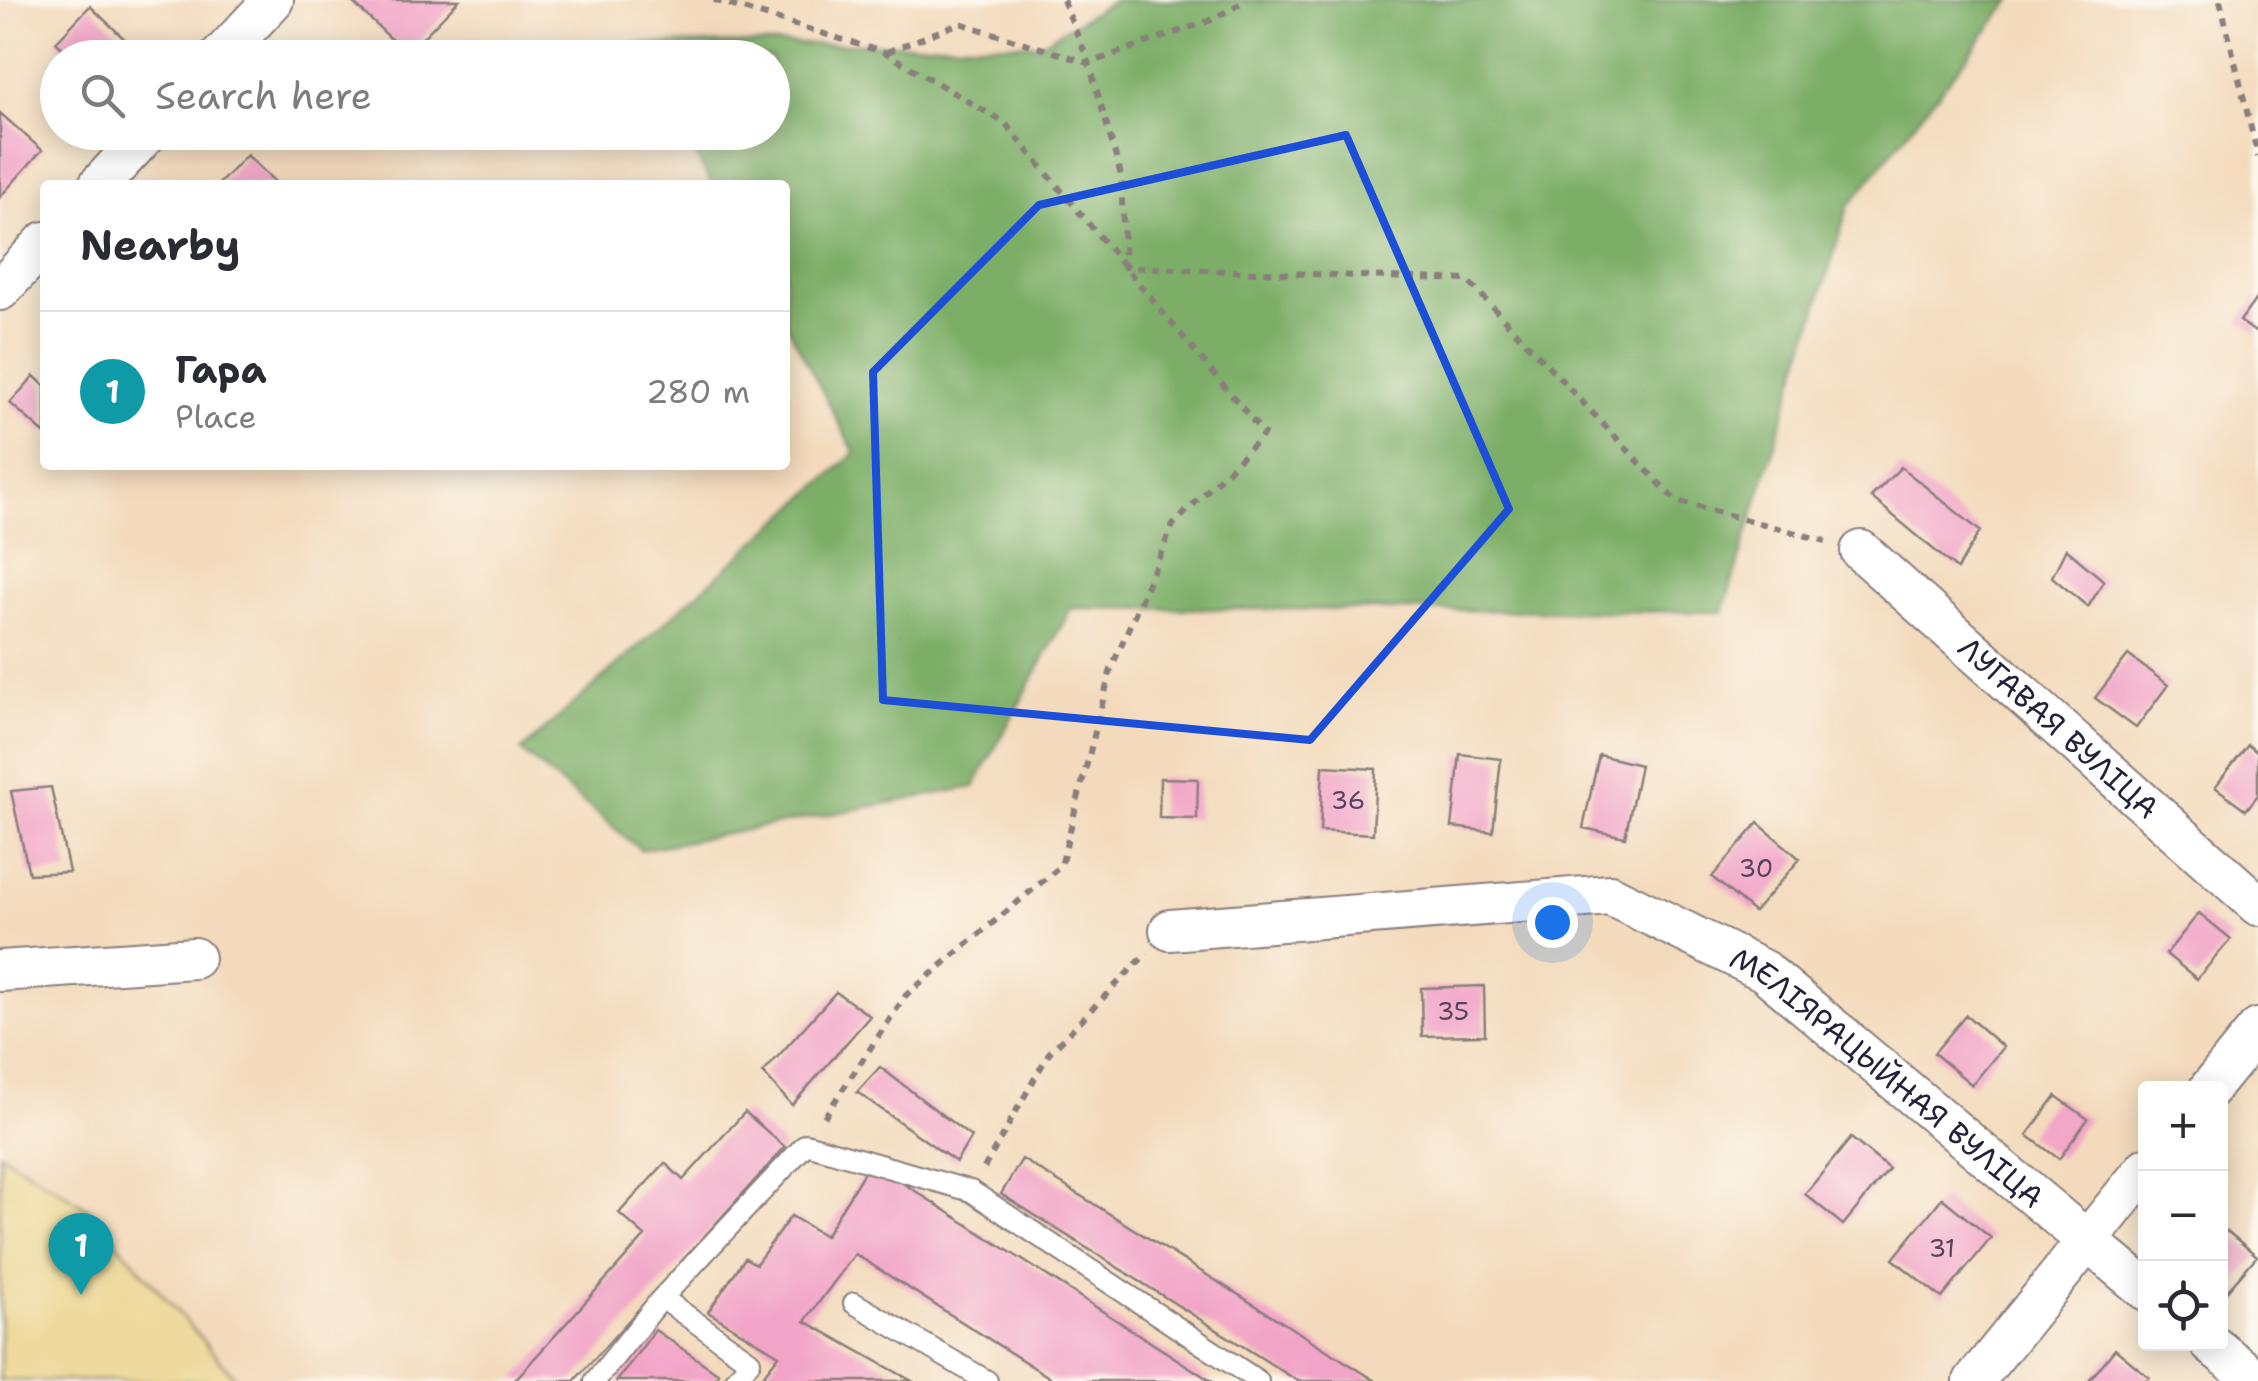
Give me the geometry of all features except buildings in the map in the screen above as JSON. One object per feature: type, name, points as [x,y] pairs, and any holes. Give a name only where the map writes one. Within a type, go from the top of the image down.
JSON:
[{"type":"street","points":[[235,40],[272,0]]},
{"type":"street","points":[[104,180],[131,150]]},
{"type":"street","points":[[0,290],[40,247]]},
{"type":"street","name":"ЛУГАВАЯ ВУЛІЦА","points":[[1861,550],[2258,905]]},
{"type":"street","name":"МЕЛІЯРАЦЫЙНАЯ ВУЛІЦА","points":[[1170,930],[1610,895],[1764,970],[2138,1284]]},
{"type":"street","points":[[0,971],[194,958]]},
{"type":"street","points":[[2216,1081],[2258,1029]]},
{"type":"street","points":[[1974,1381],[2144,1171]]},
{"type":"street","points":[[2220,1351],[2257,1381]]},
{"type":"lane","points":[[595,1381],[662,1298],[806,1144],[971,1191],[1258,1381]]},
{"type":"lane","points":[[662,1298],[750,1361],[735,1381]]},
{"type":"lane","points":[[854,1303],[987,1381]]},
{"type":"path","points":[[714,0],[886,53],[1005,123],[1264,434],[1173,525],[1111,669],[1061,866],[906,995],[806,1144]]},
{"type":"path","points":[[1064,0],[1089,63],[1121,175],[1125,267]]},
{"type":"path","points":[[886,53],[960,23],[1089,63],[1210,20],[1247,0]]},
{"type":"path","points":[[2220,0],[2258,157]]},
{"type":"path","points":[[1125,267],[1468,280],[1676,500],[1861,550]]},
{"type":"path","points":[[971,1191],[1049,1052],[1170,930]]},
{"type":"highlighted area","points":[[1346,135],[1509,509],[1310,740],[883,700],[873,372],[1039,205]]},
{"type":"green space","points":[[1115,0],[2012,0],[1848,207],[1723,612],[1071,608],[974,787],[641,850],[521,751],[855,453],[790,330],[790,180],[709,180],[693,150],[790,150],[790,44],[1039,44]]},
{"type":"sand","points":[[0,1153],[87,1208],[238,1381],[0,1381]]},
{"type":"place","name":"Гара","points":[[81,1295]]}]
